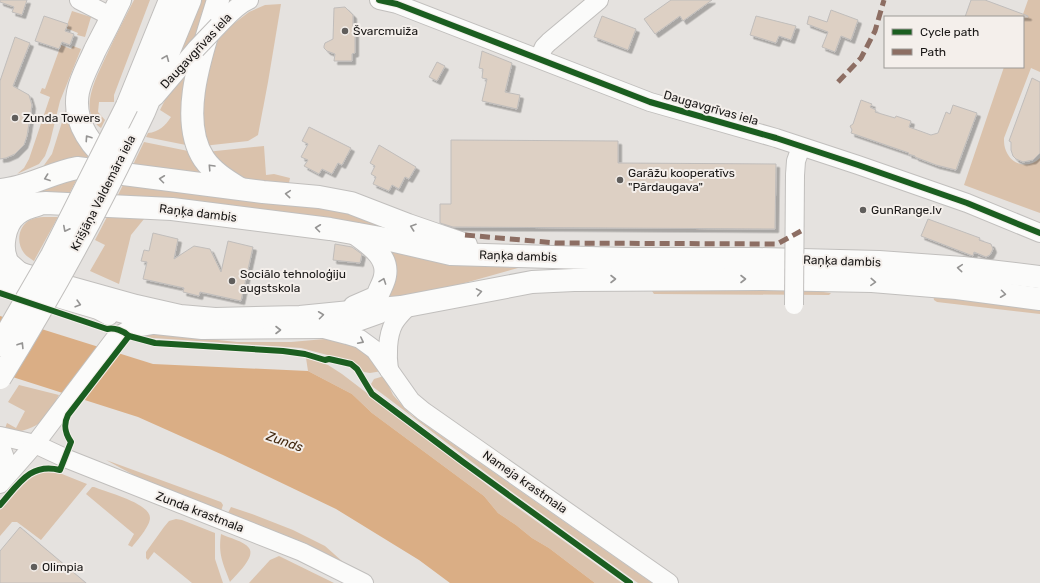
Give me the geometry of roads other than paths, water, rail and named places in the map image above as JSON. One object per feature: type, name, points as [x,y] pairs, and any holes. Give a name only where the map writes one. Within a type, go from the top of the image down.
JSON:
[{"type":"main road","name":"Krišjāņa Valdemāra iela","points":[[0,345],[139,108],[170,0]]},
{"type":"main road","name":"Krišjāņa Valdemāra iela","points":[[0,378],[29,331],[109,186],[139,108],[190,0]]},
{"type":"main road","points":[[218,0],[201,57],[192,102],[191,116],[195,137],[204,158],[218,175],[242,190]]},
{"type":"main road","points":[[116,8],[83,76],[78,94],[77,108],[81,126],[90,142],[110,163],[126,174]]},
{"type":"main road","points":[[0,190],[24,186],[67,170],[77,168],[242,190],[319,197],[351,203],[466,245],[506,255]]},
{"type":"main road","points":[[6,274],[7,262],[3,252],[5,231],[16,215],[27,208],[46,204]]},
{"type":"main road","name":"Raņķa dambis","points":[[0,206],[46,204],[172,209],[356,234],[386,239],[451,254],[578,258],[758,258],[879,262],[963,268],[1040,277]]},
{"type":"main road","points":[[344,312],[377,296],[385,276],[385,267],[381,256],[375,248],[356,234]]},
{"type":"main road","name":"Raņķa dambis","points":[[6,274],[180,316],[215,319],[277,318],[405,306],[532,282],[574,280],[763,279],[872,281],[958,288],[1035,298]]},
{"type":"street","points":[[79,0],[116,8]]},
{"type":"street","name":"Daugavgrīvas iela","points":[[139,108],[233,11],[249,0]]},
{"type":"street","name":"Daugavgrīvas iela","points":[[379,0],[397,4],[650,102],[801,147],[967,203],[1040,233]]},
{"type":"street","points":[[539,58],[544,47],[549,42],[599,0]]},
{"type":"street","points":[[794,305],[795,175],[796,162],[801,147]]},
{"type":"street","points":[[6,274],[98,310],[110,317],[115,325],[116,337]]},
{"type":"street","points":[[389,371],[387,357],[391,332],[393,324],[405,306]]},
{"type":"street","name":"Raņķa dambis","points":[[98,310],[113,311],[146,320],[156,325],[202,330],[324,329],[352,324],[405,306]]},
{"type":"street","points":[[0,484],[35,444],[116,337],[130,329],[156,325]]},
{"type":"street","name":"Nameja krastmala","points":[[324,329],[347,335],[368,344],[382,358],[389,371],[411,400],[423,411],[669,583]]},
{"type":"street","name":"Zunda krastmala","points":[[0,436],[35,444],[65,458],[302,552],[364,583]]},
{"type":"street","points":[[0,444],[5,458],[0,484]]},
{"type":"water","name":"Zunds","points":[[0,316],[153,364],[308,371],[352,394],[372,413],[484,496],[498,513],[532,538],[549,548],[595,583],[450,583],[419,560],[336,509],[223,455],[138,417],[0,373]]},
{"type":"place","name":"Švarcmuiža","points":[[345,31]]},
{"type":"place","name":"Zunda Towers","points":[[15,118]]},
{"type":"place","name":"Garāžu kooperatīvs \"Pārdaugava\"","points":[[620,180]]},
{"type":"place","name":"GunRange.lv","points":[[863,210]]},
{"type":"place","name":"Sociālo tehnoloģiju augstskola","points":[[232,281]]},
{"type":"place","name":"Olimpia","points":[[34,567]]}]
